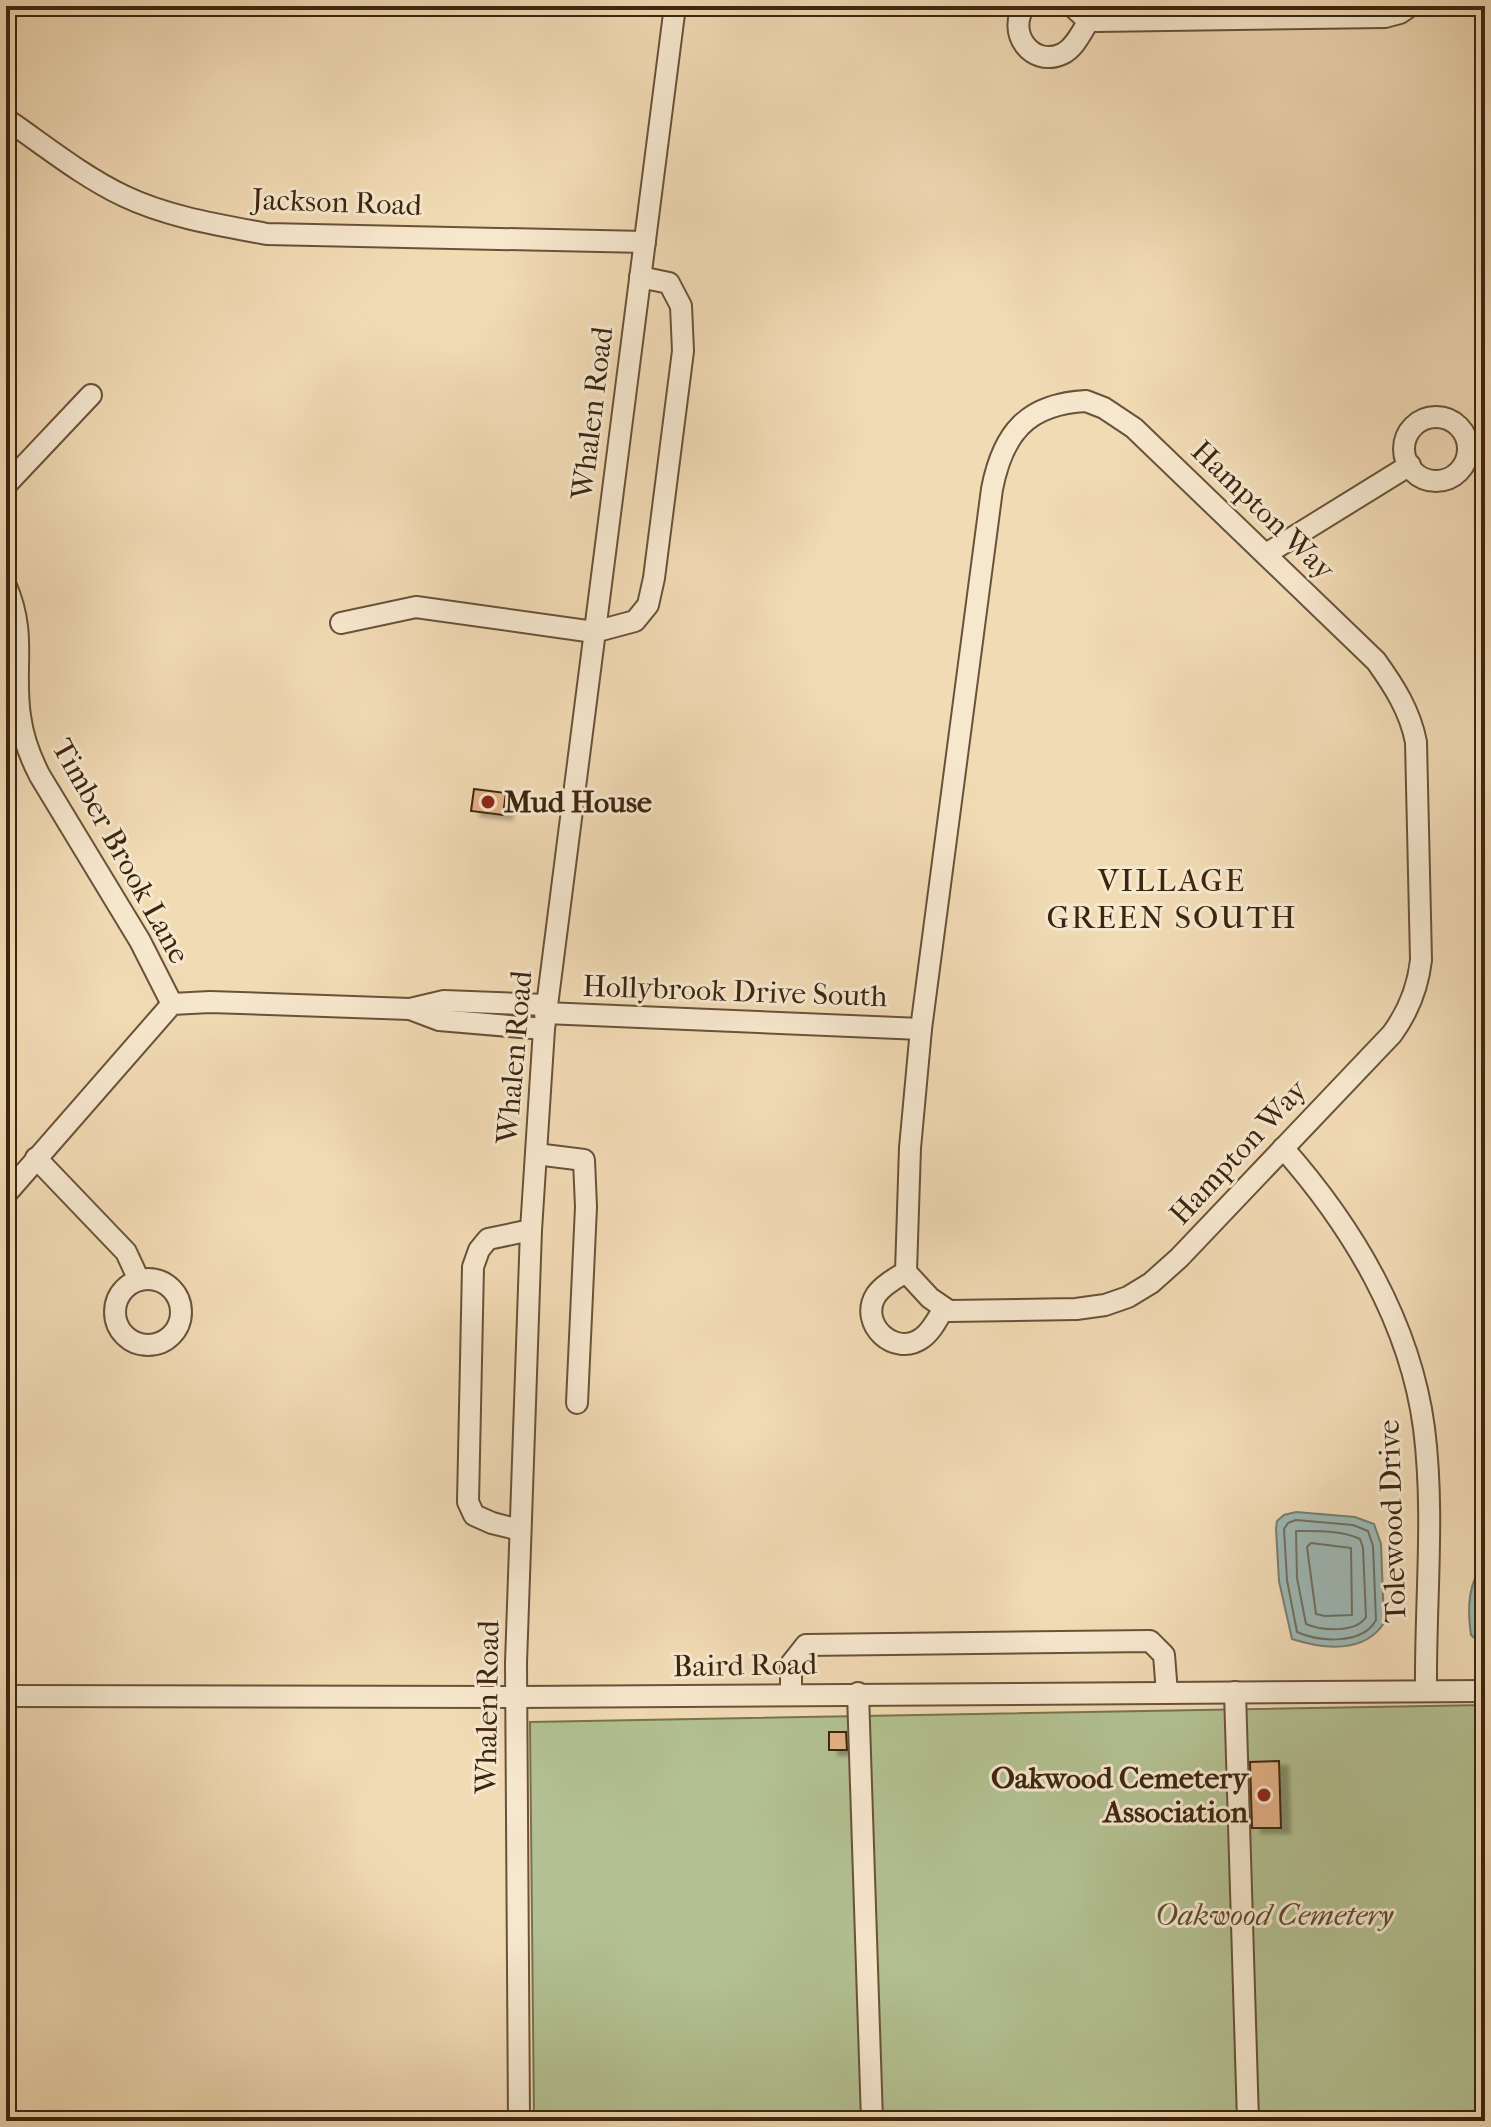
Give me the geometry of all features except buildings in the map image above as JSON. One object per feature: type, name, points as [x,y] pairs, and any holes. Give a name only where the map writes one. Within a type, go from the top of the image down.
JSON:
[{"type":"street","name":"Whalen Road","points":[[519,2121],[516,1697],[531,1230],[545,1016],[675,6]]},
{"type":"street","points":[[1025,6],[1018,20],[1020,39],[1032,53],[1042,56],[1051,57],[1069,49],[1090,19]]},
{"type":"street","points":[[1072,6],[1085,18],[1097,21],[1385,17],[1410,6]]},
{"type":"street","name":"Jackson Road","points":[[6,119],[93,179],[123,195],[153,208],[267,234],[645,242]]},
{"type":"street","points":[[341,623],[416,607],[594,632],[635,621],[648,605],[654,578],[683,351],[681,306],[669,283],[640,277]]},
{"type":"street","points":[[6,485],[91,395]]},
{"type":"street","name":"Hampton Way","points":[[906,1272],[910,1148],[921,1029],[992,489],[998,462],[1011,437],[1025,420],[1063,402],[1086,401],[1104,408],[1134,428],[1376,661],[1393,685],[1406,709],[1416,742],[1421,960],[1412,999],[1392,1034],[1179,1258],[1151,1283],[1128,1297],[1105,1305],[1076,1309],[957,1311],[944,1308]]},
{"type":"street","points":[[1266,554],[1410,465]]},
{"type":"street","name":"Timber Brook Lane","points":[[6,586],[15,607],[19,631],[13,714],[27,750],[140,941],[172,1004]]},
{"type":"street","name":"Hollybrook Drive South","points":[[172,1004],[210,1002],[410,1009],[439,1020],[545,1016],[921,1029]]},
{"type":"street","points":[[6,1194],[172,1004]]},
{"type":"street","name":"Tolewood Drive","points":[[1283,1148],[1339,1216],[1372,1273],[1400,1334],[1415,1381],[1424,1428],[1428,1481],[1426,1691]]},
{"type":"street","points":[[536,1154],[584,1160],[586,1207],[577,1403]]},
{"type":"street","points":[[36,1158],[126,1252],[139,1280]]},
{"type":"street","points":[[520,1530],[474,1515],[468,1502],[473,1267],[479,1250],[488,1239],[531,1230]]},
{"type":"street","points":[[906,1272],[944,1308],[930,1331],[915,1342],[895,1343],[879,1333],[874,1324],[873,1304],[884,1287],[906,1272]]},
{"type":"street","points":[[791,1695],[791,1664],[806,1645],[1135,1641],[1150,1641],[1164,1655],[1167,1693]]},
{"type":"street","name":"Baird Road","points":[[6,1696],[516,1697],[1485,1691]]},
{"type":"street","points":[[1235,1692],[1248,2121]]},
{"type":"street","points":[[858,1693],[872,2121]]},
{"type":"green space","name":"Oakwood Cemetery","points":[[1485,1705],[1485,2121],[534,2121],[530,1722]]},
{"type":"water","points":[[1296,1512],[1355,1517],[1374,1524],[1381,1544],[1384,1623],[1366,1640],[1329,1647],[1292,1639],[1279,1581],[1276,1529],[1277,1521],[1284,1515]]},
{"type":"water","points":[[1485,1560],[1485,1647],[1471,1635],[1469,1615],[1472,1587]]},
{"type":"place","name":"Mud House","points":[[488,802]]},
{"type":"place","name":"Oakwood Cemetery Association","points":[[1264,1795]]},
{"type":"district","name":"VILLAGE GREEN SOUTH","points":[[1172,898]]}]
